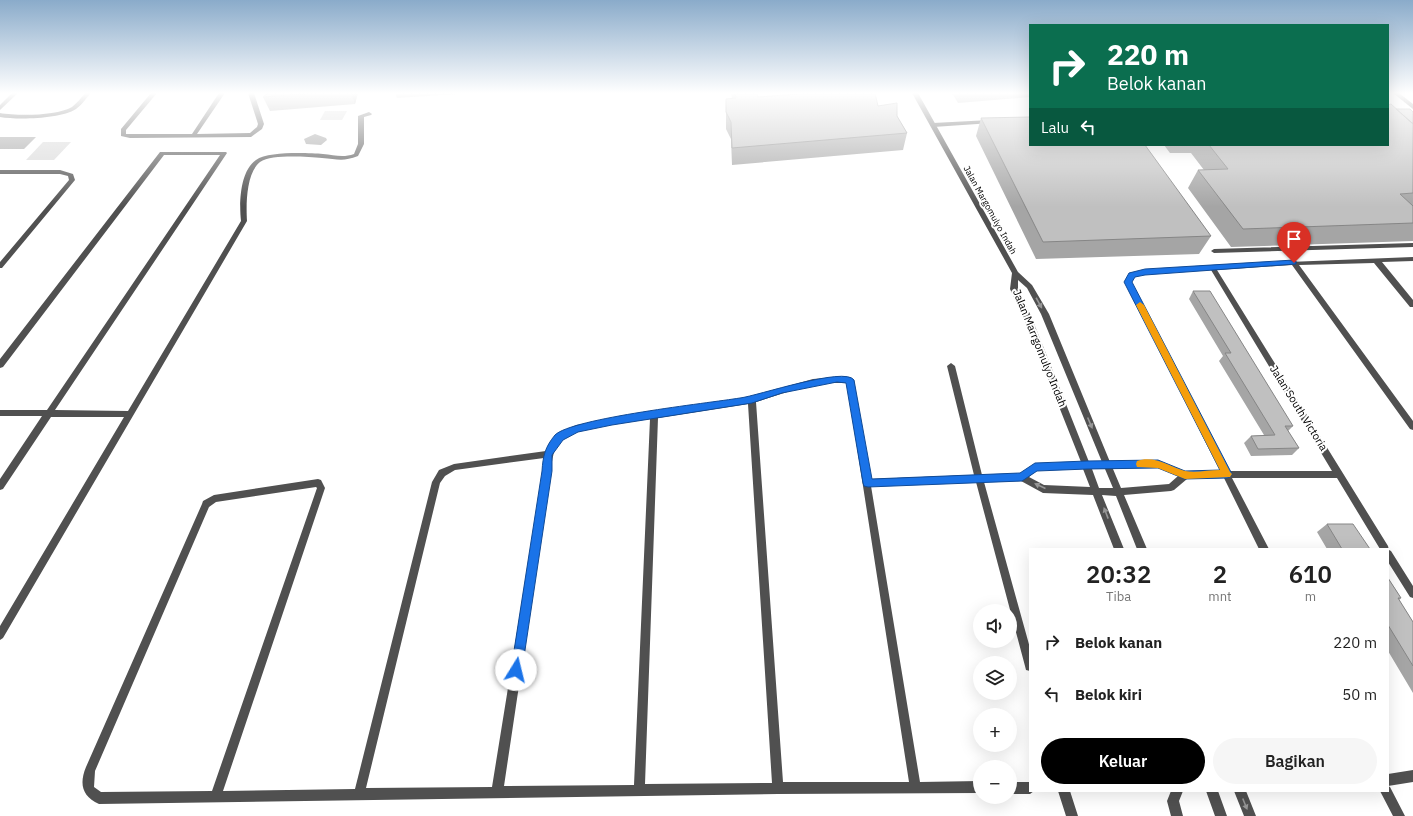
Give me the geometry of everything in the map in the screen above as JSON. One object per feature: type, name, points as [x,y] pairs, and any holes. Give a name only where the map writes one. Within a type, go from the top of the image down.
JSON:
[{"type":"street","points":[[123,131],[124,134],[130,136],[245,136],[257,131]]},
{"type":"street","points":[[193,136],[196,131]]},
{"type":"street","points":[[0,635],[244,221],[243,209],[246,190],[250,173],[257,161],[269,156],[277,155],[323,156],[339,159],[351,157],[356,155],[362,144],[361,131]]},
{"type":"street","name":"Jalan Margomulyo Indah","points":[[936,131],[1015,274]]},
{"type":"street","points":[[0,365],[162,152],[224,153],[0,486]]},
{"type":"street","points":[[0,266],[72,180],[71,175],[60,172],[1,173]]},
{"type":"street","points":[[1214,251],[1413,245]]},
{"type":"street","points":[[1264,548],[1128,282],[1132,275],[1145,272],[1294,263],[1413,259]]},
{"type":"street","points":[[1376,260],[1413,305]]},
{"type":"street","points":[[1294,263],[1413,427]]},
{"type":"street","name":"Jalan South Victoria","points":[[1212,267],[1384,548]]},
{"type":"street","name":"Jalan Marrgomulyo Indah","points":[[1015,274],[1030,287],[1045,314],[1142,548]]},
{"type":"street","name":"Jalan Marrgomulyo Indah","points":[[1015,274],[1014,289],[1030,324],[1120,548]]},
{"type":"street","points":[[951,366],[979,479],[1029,662]]},
{"type":"street","points":[[497,793],[547,471],[548,454],[559,437],[576,428],[752,400],[781,390],[837,379],[850,380],[868,483],[915,786]]},
{"type":"street","points":[[752,400],[778,788]]},
{"type":"street","points":[[0,413],[131,414]]},
{"type":"street","points":[[639,790],[654,415]]},
{"type":"street","points":[[359,795],[436,482],[442,473],[454,467],[548,454]]},
{"type":"street","points":[[1022,477],[1035,467],[1158,464],[1185,475],[1340,474]]},
{"type":"street","points":[[868,483],[1022,477],[1043,489],[1119,492],[1171,487],[1185,475]]},
{"type":"street","points":[[216,796],[320,488],[318,483],[214,499],[206,504],[90,771],[88,789],[99,798],[915,786],[973,788]]},
{"type":"street","points":[[1389,556],[1413,594]]},
{"type":"street","points":[[1389,780],[1413,776]]},
{"type":"street","points":[[1017,788],[1029,788]]},
{"type":"street","points":[[1064,792],[1072,816]]},
{"type":"street","points":[[1176,792],[1173,802],[1177,816]]},
{"type":"street","points":[[1212,792],[1221,816]]},
{"type":"street","points":[[1240,792],[1250,816]]},
{"type":"street","points":[[1386,792],[1398,816]]},
{"type":"shaded area","points":[[315,134],[326,138],[327,140],[321,145],[306,144],[304,139]]},
{"type":"shaded area","points":[[0,137],[36,137],[24,149],[0,149]]},
{"type":"shaded area","points":[[43,142],[71,142],[54,160],[26,160]]},
{"type":"building","points":[[731,131],[906,131],[907,133],[732,148]]},
{"type":"building","points":[[988,131],[1029,131],[1029,146],[1146,146],[1211,236],[1043,242]]},
{"type":"building","points":[[1389,131],[1413,131],[1413,193],[1400,194],[1413,206],[1413,223],[1243,229],[1198,170],[1228,169],[1210,146],[1389,146]]},
{"type":"building","points":[[1193,291],[1210,291],[1293,426],[1285,426],[1299,448],[1258,449],[1251,436],[1275,435],[1225,353],[1231,353]]},
{"type":"building","points":[[1327,524],[1353,524],[1369,548],[1341,548]]},
{"type":"building","points":[[1389,580],[1401,598],[1398,598],[1413,622],[1413,666],[1389,627]]},
{"type":"slow traffic","points":[[1140,305],[1227,474],[1185,475],[1158,464],[1141,464]]},
{"type":"route","points":[[516,670],[547,471],[548,454],[559,437],[576,428],[612,421],[752,400],[781,390],[837,379],[850,380],[868,483],[1022,477],[1035,467],[1087,465],[1158,464],[1185,475],[1227,474],[1128,282],[1132,275],[1145,272],[1294,263]]}]
